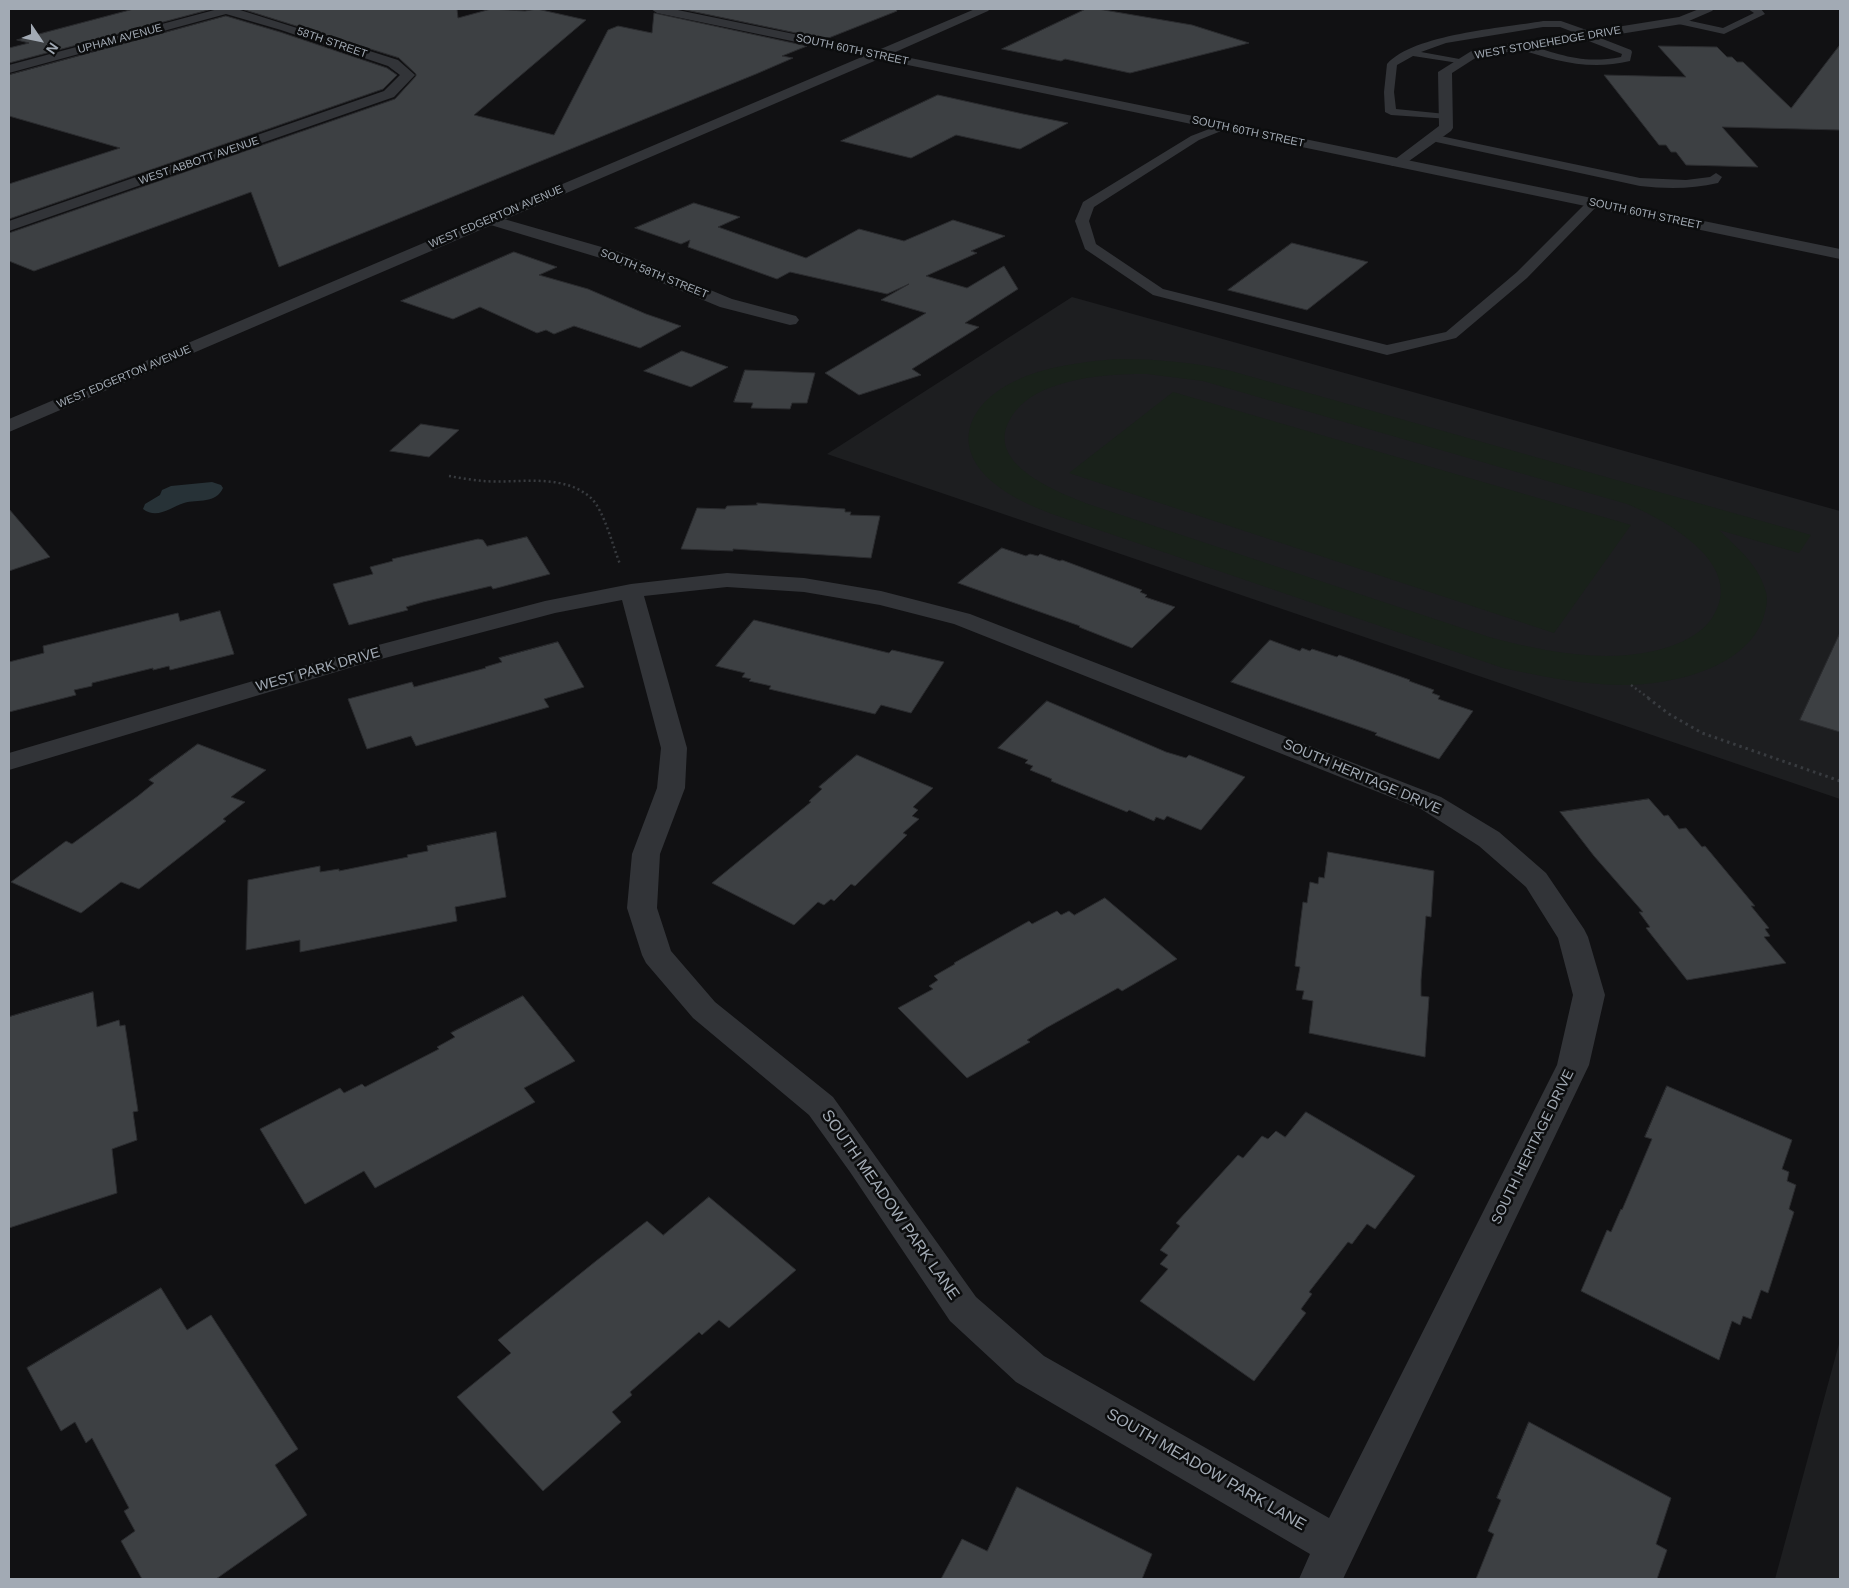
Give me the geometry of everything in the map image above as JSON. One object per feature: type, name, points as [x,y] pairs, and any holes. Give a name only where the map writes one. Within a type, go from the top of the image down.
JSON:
[{"type":"street","name":"SOUTH 60TH STREET","points":[[657,9],[1840,254]]},
{"type":"street","name":"WEST EDGERTON AVENUE","points":[[9,426],[984,9]]},
{"type":"street","name":"WEST STONEHEDGE DRIVE","points":[[1446,116],[1445,72],[1474,54],[1677,21],[1708,9]]},
{"type":"street","name":"UPHAM AVENUE","points":[[9,69],[228,10]]},
{"type":"street","name":"58TH STREET","points":[[228,10],[393,63],[408,75],[389,94]]},
{"type":"street","name":"WEST ABBOTT AVENUE","points":[[9,226],[389,94]]},
{"type":"street","points":[[1396,163],[1446,128],[1446,116]]},
{"type":"street","name":"SOUTH 58TH STREET","points":[[490,220],[613,256],[726,303],[790,320]]},
{"type":"street","name":"SOUTH HERITAGE DRIVE","points":[[631,590],[727,580],[804,585],[881,598],[962,619],[1432,802],[1488,838],[1536,880],[1573,936],[1589,995],[1573,1065],[1321,1579]]},
{"type":"street","name":"WEST PARK DRIVE","points":[[9,762],[357,658],[553,606],[631,590]]},
{"type":"street","name":"SOUTH MEADOW PARK LANE","points":[[631,590],[674,748],[671,788],[646,854],[644,872],[642,908],[657,955],[704,1010],[821,1106],[963,1309],[1030,1369],[1337,1546]]},
{"type":"lane","points":[[1677,21],[1724,31],[1760,14],[1758,10],[1753,9]]},
{"type":"lane","points":[[1446,116],[1391,112],[1389,92],[1392,64],[1411,53],[1444,40],[1543,24],[1561,24],[1627,52],[1626,59],[1587,65],[1568,62],[1520,46]]},
{"type":"lane","points":[[1411,53],[1461,62]]},
{"type":"lane","points":[[1222,127],[1195,138],[1088,205],[1082,221],[1090,246],[1158,292],[1386,350],[1451,335],[1522,276],[1594,204]]},
{"type":"lane","points":[[1431,138],[1640,182],[1674,186],[1692,185],[1714,180],[1716,177]]},
{"type":"path","points":[[449,476],[484,481],[528,480],[557,483],[575,489],[591,498],[599,510],[631,590]]},
{"type":"path","points":[[1631,685],[1669,714],[1702,733],[1840,781]]},
{"type":"shaded area","points":[[1072,297],[1840,511],[1840,799],[827,454]]},
{"type":"shaded area","points":[[1117,359],[1160,360],[1203,365],[1231,371],[1811,535],[1799,553],[1719,530],[1746,556],[1757,571],[1767,596],[1767,604],[1763,619],[1754,636],[1726,660],[1708,669],[1669,681],[1649,684],[1615,685],[1567,680],[1503,668],[1052,514],[1008,493],[995,484],[981,470],[972,456],[969,442],[970,428],[975,415],[984,403],[997,392],[1013,382],[1051,368]],"holes":[[[1122,374],[1147,374],[1203,381],[1627,504],[1643,511],[1681,533],[1698,547],[1711,563],[1719,580],[1720,599],[1712,618],[1707,625],[1686,640],[1662,649],[1633,654],[1612,656],[1571,654],[1509,642],[1088,504],[1044,484],[1016,463],[1007,451],[1005,437],[1012,415],[1026,401],[1037,393],[1049,388],[1085,378]]]},
{"type":"shaded area","points":[[1173,392],[1631,525],[1554,633],[1069,473]]},
{"type":"shaded area","points":[[212,482],[221,485],[223,488],[216,497],[211,499],[184,503],[159,513],[148,512],[143,509],[145,504],[160,495],[162,490],[171,486]]},
{"type":"shaded area","points":[[1840,1340],[1840,1579],[1775,1579]]},
{"type":"building","points":[[134,9],[212,9],[9,63],[9,48],[29,43],[17,40]]},
{"type":"building","points":[[242,9],[457,9],[458,18],[491,9],[525,11],[537,9],[586,20],[474,115],[554,135],[608,30],[618,26],[652,33],[654,13],[807,46],[782,56],[793,58],[756,74],[279,267],[251,192],[34,271],[9,261],[9,233],[395,99],[416,76],[399,58]]},
{"type":"building","points":[[681,9],[896,9],[897,11],[826,39]]},
{"type":"building","points":[[1086,9],[1098,9],[1192,25],[1249,43],[1130,73],[1065,59],[1061,61],[1002,49]]},
{"type":"building","points":[[226,16],[387,68],[397,75],[383,89],[9,219],[9,184],[120,148],[9,116],[9,75]]},
{"type":"building","points":[[1840,45],[1840,130],[1722,127],[1758,167],[1686,165],[1676,152],[1671,152],[1666,145],[1659,145],[1604,75],[1686,77],[1658,46],[1717,47],[1727,57],[1732,57],[1737,62],[1743,62],[1791,108]]},
{"type":"building","points":[[938,95],[1068,123],[1020,149],[956,135],[911,158],[841,141]]},
{"type":"building","points":[[694,203],[740,217],[718,227],[806,258],[859,229],[904,241],[953,220],[1005,236],[971,251],[977,253],[926,276],[967,288],[1004,266],[1018,289],[965,323],[979,327],[912,369],[921,375],[859,395],[825,373],[926,313],[881,300],[909,284],[887,294],[790,272],[777,279],[688,247],[690,240],[681,244],[635,228]]},
{"type":"building","points":[[1292,243],[1368,262],[1307,310],[1228,290]]},
{"type":"building","points":[[514,252],[557,267],[539,275],[588,289],[646,314],[681,326],[640,348],[574,326],[554,334],[546,330],[537,333],[480,307],[453,319],[401,301]]},
{"type":"building","points":[[682,351],[728,367],[691,387],[644,371]]},
{"type":"building","points":[[745,370],[815,373],[807,403],[792,403],[790,409],[751,408],[753,403],[734,402]]},
{"type":"building","points":[[421,424],[459,430],[429,457],[390,451]]},
{"type":"building","points":[[757,503],[845,509],[845,512],[851,512],[850,515],[880,516],[871,558],[733,549],[733,551],[681,549],[697,508],[725,509],[727,506],[757,505]]},
{"type":"building","points":[[9,509],[50,557],[9,571]]},
{"type":"building","points":[[527,537],[550,574],[493,589],[491,586],[423,602],[406,607],[408,610],[349,625],[333,584],[373,574],[370,567],[393,561],[392,559],[478,539],[483,540],[487,546]]},
{"type":"building","points":[[1002,548],[1026,556],[1030,554],[1038,556],[1040,554],[1062,560],[1142,590],[1140,592],[1147,595],[1145,597],[1175,607],[1132,648],[1080,626],[958,583]]},
{"type":"building","points":[[220,611],[234,654],[170,670],[169,666],[153,670],[153,668],[92,683],[92,686],[74,690],[76,695],[9,712],[9,662],[44,653],[43,646],[178,613],[180,621]]},
{"type":"building","points":[[754,620],[889,653],[892,650],[944,662],[911,713],[881,705],[875,714],[769,689],[771,686],[749,681],[751,679],[742,677],[745,673],[716,666]]},
{"type":"building","points":[[1840,633],[1840,732],[1800,720]]},
{"type":"building","points":[[1270,640],[1300,651],[1302,648],[1310,651],[1312,649],[1337,657],[1339,655],[1434,690],[1432,693],[1440,696],[1438,699],[1473,711],[1439,759],[1375,735],[1377,733],[1231,682]]},
{"type":"building","points":[[558,642],[584,687],[544,699],[549,707],[416,746],[411,736],[367,749],[348,699],[412,682],[414,687],[486,668],[502,662],[499,658]]},
{"type":"building","points":[[1047,701],[1166,752],[1186,758],[1189,755],[1245,777],[1201,830],[1167,816],[1164,820],[1156,817],[1154,821],[1129,810],[1127,812],[1051,781],[1052,779],[1030,770],[1033,766],[1025,763],[1028,760],[998,748]]},
{"type":"building","points":[[198,744],[266,770],[231,797],[245,802],[223,819],[226,821],[139,889],[121,882],[81,913],[11,882],[66,841],[72,844],[138,796],[154,783],[149,780]]},
{"type":"building","points":[[857,755],[933,788],[913,807],[918,810],[912,816],[919,819],[903,833],[907,835],[855,886],[851,884],[834,901],[831,899],[824,905],[818,902],[794,925],[712,883],[811,802],[809,801],[822,789],[819,787]]},
{"type":"building","points":[[1649,799],[1664,816],[1668,815],[1679,829],[1686,828],[1702,847],[1705,846],[1755,906],[1751,906],[1769,928],[1765,929],[1770,936],[1764,937],[1786,963],[1687,980],[1646,928],[1650,927],[1639,912],[1643,912],[1594,856],[1560,812]]},
{"type":"building","points":[[496,832],[506,897],[455,907],[457,921],[300,952],[300,940],[246,950],[248,880],[320,866],[320,872],[339,869],[339,871],[408,857],[407,855],[428,851],[427,846]]},
{"type":"building","points":[[1328,852],[1434,871],[1431,917],[1426,916],[1421,980],[1421,996],[1429,997],[1425,1057],[1309,1033],[1313,1001],[1302,999],[1304,991],[1296,990],[1300,967],[1295,966],[1303,902],[1307,903],[1310,882],[1318,884],[1319,877],[1324,878]]},
{"type":"building","points":[[1105,898],[1177,959],[1122,991],[1118,988],[1046,1028],[1027,1040],[1030,1042],[967,1078],[898,1008],[933,989],[929,986],[938,980],[934,976],[1029,921],[1032,924],[1057,911],[1061,915],[1069,911],[1074,915]]},
{"type":"building","points":[[93,992],[97,1027],[119,1020],[120,1026],[125,1025],[138,1111],[133,1112],[137,1140],[112,1149],[117,1193],[9,1228],[9,1017]]},
{"type":"building","points":[[523,996],[575,1061],[524,1088],[535,1102],[375,1188],[364,1171],[305,1204],[260,1129],[340,1088],[344,1093],[362,1084],[365,1087],[439,1049],[437,1047],[455,1037],[451,1033]]},
{"type":"building","points":[[1667,1086],[1792,1140],[1782,1169],[1789,1172],[1787,1181],[1796,1185],[1789,1209],[1794,1212],[1768,1293],[1761,1290],[1751,1319],[1743,1316],[1740,1325],[1732,1321],[1719,1360],[1581,1291],[1607,1230],[1611,1232],[1622,1210],[1652,1139],[1645,1137]]},
{"type":"building","points":[[1306,1112],[1415,1176],[1375,1229],[1367,1224],[1352,1244],[1348,1242],[1309,1292],[1312,1294],[1301,1309],[1306,1313],[1254,1381],[1140,1301],[1168,1269],[1160,1264],[1168,1255],[1160,1250],[1180,1226],[1176,1223],[1238,1155],[1243,1158],[1262,1136],[1268,1139],[1276,1131],[1285,1137]]},
{"type":"building","points":[[709,1197],[796,1270],[729,1328],[719,1320],[702,1335],[699,1332],[630,1392],[632,1395],[612,1412],[621,1422],[543,1491],[457,1397],[511,1353],[498,1340],[596,1261],[647,1221],[663,1235]]},
{"type":"building","points":[[161,1288],[187,1330],[211,1315],[298,1449],[275,1465],[307,1515],[216,1579],[142,1579],[121,1541],[135,1531],[124,1511],[129,1508],[92,1438],[86,1443],[75,1422],[61,1431],[27,1368]]},
{"type":"building","points":[[1529,1422],[1671,1498],[1656,1544],[1667,1550],[1657,1579],[1476,1579],[1494,1534],[1488,1531],[1501,1500],[1497,1498]]},
{"type":"building","points":[[1017,1487],[1152,1554],[1142,1579],[941,1579],[962,1539],[987,1551]]}]
